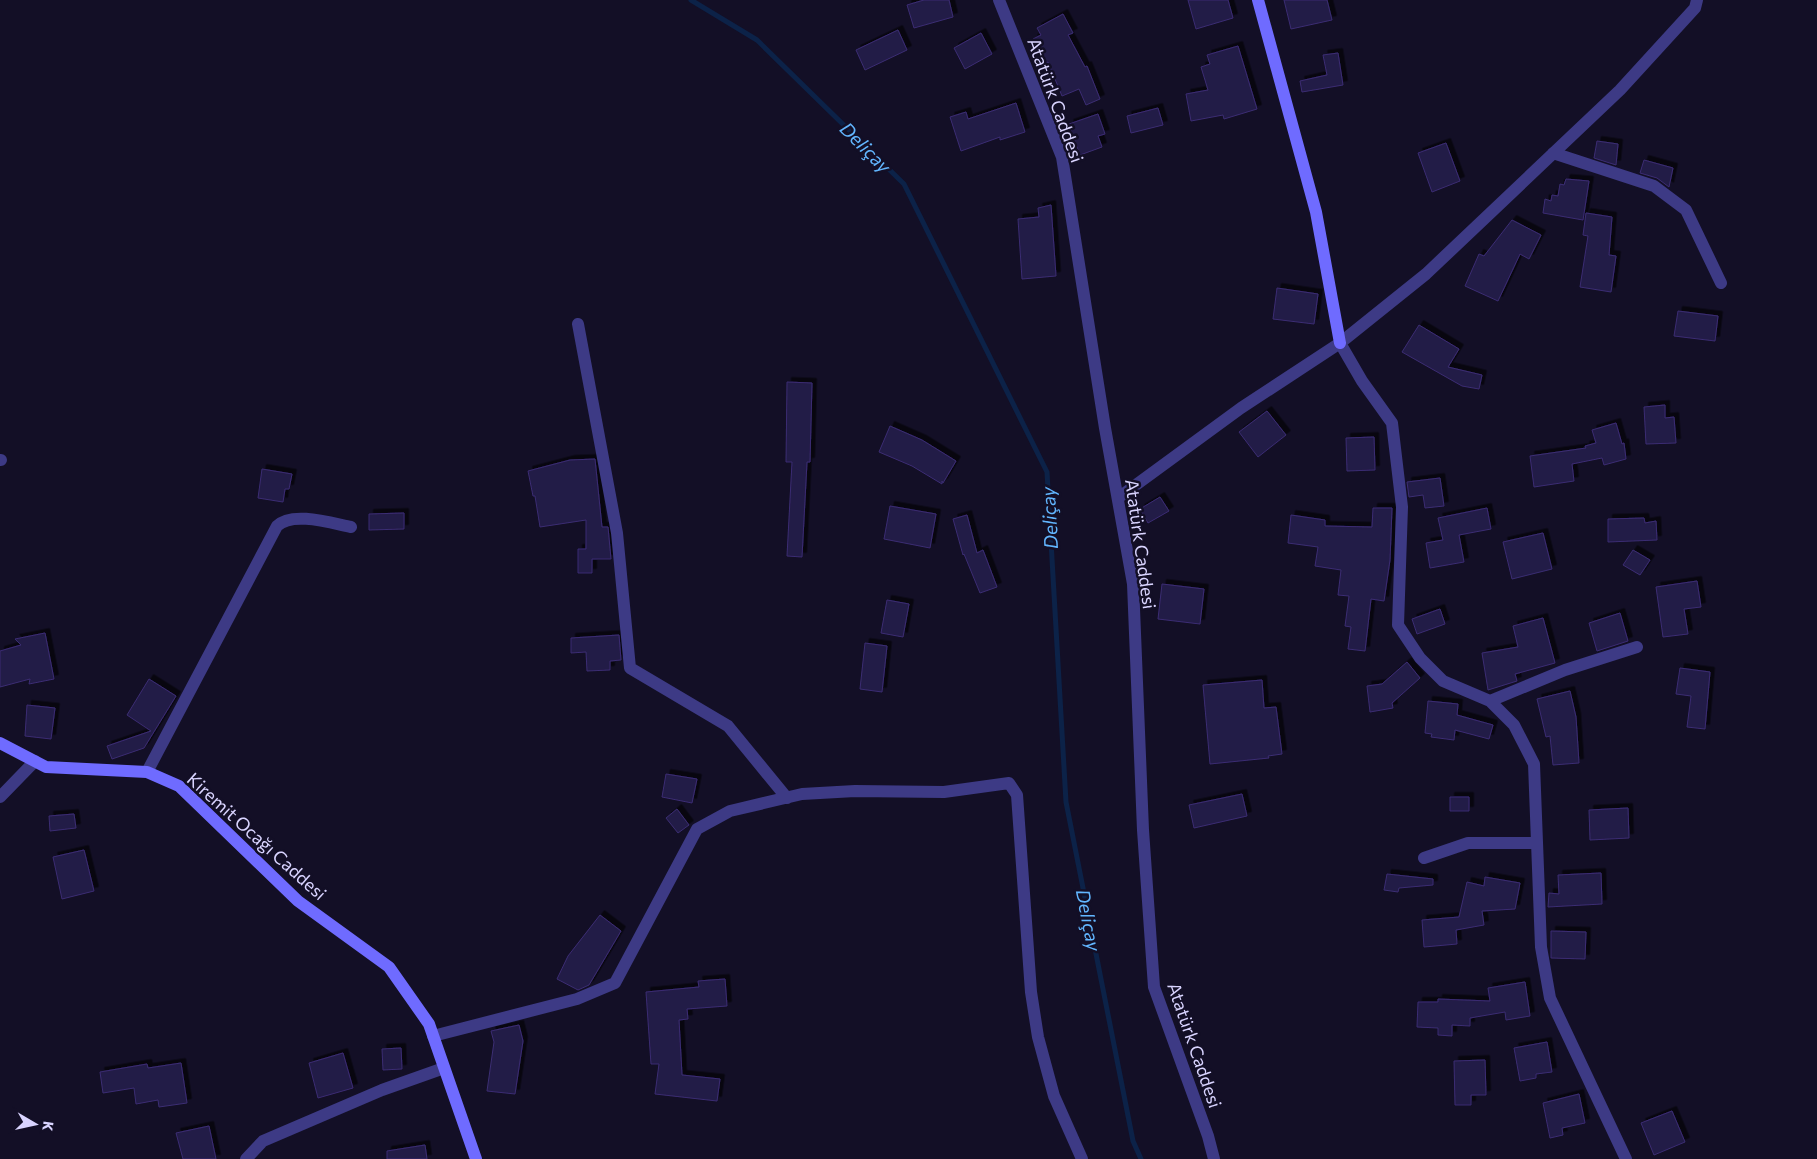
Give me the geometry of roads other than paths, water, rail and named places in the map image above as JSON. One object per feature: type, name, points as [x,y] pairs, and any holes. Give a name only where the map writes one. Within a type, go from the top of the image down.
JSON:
[{"type":"street","name":"Atatürk Caddesi","points":[[999,0],[1062,157],[1133,584],[1143,830],[1154,987],[1208,1136],[1214,1159]]},
{"type":"street","points":[[1258,0],[1316,212],[1340,343],[1362,382],[1392,423],[1402,508],[1398,625],[1420,658],[1443,680],[1490,701],[1514,725],[1534,764],[1541,947],[1550,998],[1626,1159]]},
{"type":"street","points":[[1118,498],[1241,408],[1340,343],[1426,274],[1620,90],[1695,8],[1697,0]]},
{"type":"street","points":[[1553,153],[1654,186],[1686,210],[1721,283]]},
{"type":"street","points":[[578,324],[617,532],[630,668],[728,726],[787,798]]},
{"type":"street","points":[[147,772],[277,526],[283,520],[294,518],[351,527]]},
{"type":"street","points":[[1490,701],[1566,670],[1637,647]]},
{"type":"street","name":"Kiremit Ocağı Caddesi","points":[[0,743],[46,766],[147,772],[178,786],[298,901],[389,967],[429,1024],[476,1159]]},
{"type":"street","points":[[0,797],[35,761]]},
{"type":"street","points":[[433,1036],[577,999],[615,983],[697,829],[730,812],[802,794],[855,791],[944,792],[1009,783],[1017,795],[1031,992],[1038,1037],[1054,1096],[1082,1159]]},
{"type":"street","points":[[1424,858],[1468,843],[1537,843]]},
{"type":"street","points":[[246,1159],[263,1141],[382,1090],[444,1068]]},
{"type":"waterway","name":"Deliçay","points":[[691,0],[757,40],[904,184],[1047,472],[1066,802],[1133,1141],[1141,1159]]}]
